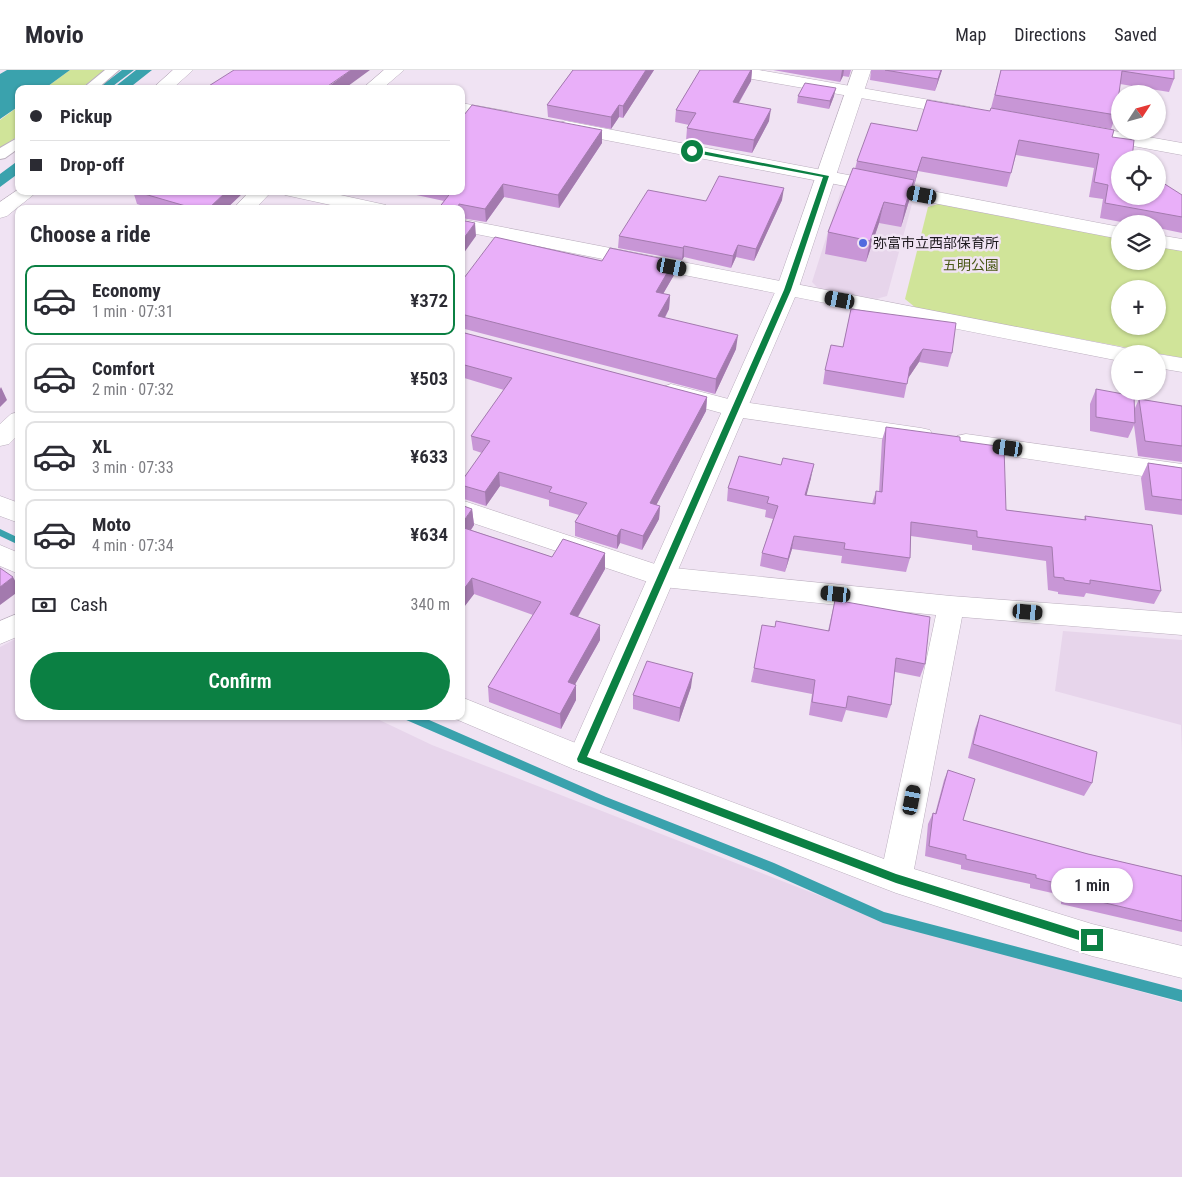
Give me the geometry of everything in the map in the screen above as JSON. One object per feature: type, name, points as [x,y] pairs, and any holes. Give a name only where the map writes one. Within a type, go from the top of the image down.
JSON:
[{"type":"street","points":[[166,85],[184,70]]},
{"type":"street","points":[[376,85],[395,70]]},
{"type":"street","points":[[729,70],[980,113]]},
{"type":"street","points":[[582,759],[787,290],[862,70]]},
{"type":"street","points":[[465,109],[519,118]]},
{"type":"street","points":[[548,124],[1111,231]]},
{"type":"street","points":[[1057,127],[1182,148]]},
{"type":"street","points":[[0,212],[23,195]]},
{"type":"street","points":[[248,205],[258,195]]},
{"type":"street","points":[[311,195],[360,205]]},
{"type":"street","points":[[465,226],[1111,352]]},
{"type":"street","points":[[1166,243],[1182,246]]},
{"type":"street","points":[[1166,363],[1182,366]]},
{"type":"street","points":[[651,387],[736,409],[1182,473]]},
{"type":"street","points":[[0,438],[15,424]]},
{"type":"street","points":[[0,505],[15,512]]},
{"type":"street","points":[[465,510],[663,577],[951,606],[1182,624]]},
{"type":"street","points":[[0,555],[15,562]]},
{"type":"street","points":[[896,878],[951,606]]},
{"type":"street","points":[[0,633],[15,626]]},
{"type":"street","points":[[465,710],[582,759],[896,878],[1092,940],[1182,962]]},
{"type":"lane","points":[[93,85],[113,70]]},
{"type":"lane","points":[[0,155],[15,144]]},
{"type":"shaded area","name":"弥富市立西部保育所","points":[[851,187],[905,199],[912,204],[887,296],[876,299],[819,289],[812,282],[841,191]]},
{"type":"shaded area","points":[[1063,631],[1182,640],[1182,755],[1181,725],[1055,691]]},
{"type":"shaded area","points":[[15,639],[15,720],[379,720],[432,745],[890,923],[1182,1003],[1182,1177],[0,1177],[0,647]]},
{"type":"green space","points":[[70,70],[105,70],[85,85],[49,85]]},
{"type":"green space","points":[[15,109],[15,138],[0,149],[0,120]]},
{"type":"green space","name":"五明公園","points":[[938,204],[1111,237],[1111,270],[1166,270],[1166,248],[1182,251],[1182,358],[1166,355],[1166,345],[1113,345],[916,308],[905,299],[928,207]]},
{"type":"water","points":[[7,70],[70,70],[49,85],[15,85],[15,109],[0,119],[0,74]]},
{"type":"water","points":[[122,70],[134,70],[114,85],[102,85]]},
{"type":"water","points":[[136,70],[152,70],[133,85],[117,85]]},
{"type":"water","points":[[15,163],[15,176],[0,187],[0,174]]},
{"type":"building","points":[[234,70],[351,70],[329,85],[210,85]]},
{"type":"building","points":[[573,70],[646,70],[623,106],[619,105],[611,117],[547,105]]},
{"type":"building","points":[[700,70],[751,70],[733,102],[771,109],[754,140],[687,128],[696,113],[676,110]]},
{"type":"building","points":[[885,70],[941,70],[938,79]]},
{"type":"building","points":[[1001,70],[1174,70],[1174,79],[1122,71],[1120,85],[1111,85],[1111,114],[995,95]]},
{"type":"building","points":[[805,83],[836,88],[830,101],[798,96]]},
{"type":"building","points":[[927,100],[990,111],[991,108],[1111,129],[1111,140],[1134,140],[1133,150],[1111,150],[1111,204],[1105,203],[1108,185],[1094,182],[1099,154],[1019,140],[1011,173],[922,157],[917,172],[857,161],[871,123],[917,131]]},
{"type":"building","points":[[472,105],[602,130],[558,195],[503,184],[485,209],[459,204],[441,205],[449,195],[465,195],[465,114]]},
{"type":"building","points":[[853,168],[914,180],[905,206],[884,202],[870,241],[828,232]]},
{"type":"building","points":[[719,176],[784,188],[756,249],[738,245],[733,256],[619,236],[648,190],[706,201]]},
{"type":"building","points":[[1166,185],[1182,195],[1182,217],[1116,205],[1166,205]]},
{"type":"building","points":[[148,195],[223,195],[212,205],[182,205]]},
{"type":"building","points":[[465,221],[475,223],[465,237]]},
{"type":"building","points":[[495,237],[602,261],[610,248],[674,261],[656,292],[670,295],[658,316],[738,335],[716,379],[465,315],[465,277]]},
{"type":"building","points":[[851,309],[956,323],[952,353],[923,349],[910,367],[907,384],[825,370],[831,345],[843,347]]},
{"type":"building","points":[[465,333],[707,397],[650,503],[660,506],[643,536],[621,529],[617,536],[575,522],[587,503],[549,492],[552,487],[499,472],[485,492],[465,486],[465,476],[490,441],[471,436],[512,378],[465,365]]},
{"type":"building","points":[[1096,389],[1111,392],[1111,400],[1134,400],[1135,423],[1096,417]]},
{"type":"building","points":[[1139,400],[1182,406],[1182,446],[1145,441]]},
{"type":"building","points":[[886,427],[960,437],[960,441],[1004,447],[1006,510],[1086,520],[1085,516],[1152,525],[1161,591],[1090,580],[1090,584],[1064,580],[1064,578],[1054,577],[1052,547],[977,537],[977,531],[911,522],[910,558],[844,549],[845,543],[794,536],[788,559],[762,553],[778,506],[767,503],[769,497],[728,488],[739,456],[781,465],[783,458],[814,464],[805,495],[875,504],[876,491],[882,492]]},
{"type":"building","points":[[1148,463],[1182,468],[1182,500],[1152,496]]},
{"type":"building","points":[[465,506],[472,509],[465,519]]},
{"type":"building","points":[[465,528],[552,557],[563,539],[605,553],[570,614],[600,625],[568,682],[576,685],[560,714],[488,687],[541,602],[472,578],[465,588]]},
{"type":"building","points":[[0,568],[13,577],[0,587]]},
{"type":"building","points":[[835,600],[930,617],[925,664],[896,658],[891,705],[848,696],[846,708],[812,702],[815,680],[754,668],[762,625],[775,627],[776,621],[829,631]]},
{"type":"building","points":[[647,661],[693,673],[680,708],[633,695]]},
{"type":"building","points":[[980,715],[1097,752],[1092,783],[973,744]]},
{"type":"building","points":[[948,770],[975,779],[963,820],[1088,854],[1182,876],[1182,921],[1067,894],[1067,886],[1036,878],[1036,875],[966,859],[966,855],[929,846],[933,813],[936,814]]},
{"type":"waterway","points":[[0,532],[15,540]]},
{"type":"waterway","points":[[417,720],[602,800],[770,867],[883,917],[1182,996]]},
{"type":"place","name":"弥富市立西部保育所","points":[[863,243]]},
{"type":"route","points":[[692,151],[826,176],[787,290],[582,759],[896,878],[1092,940]]}]
